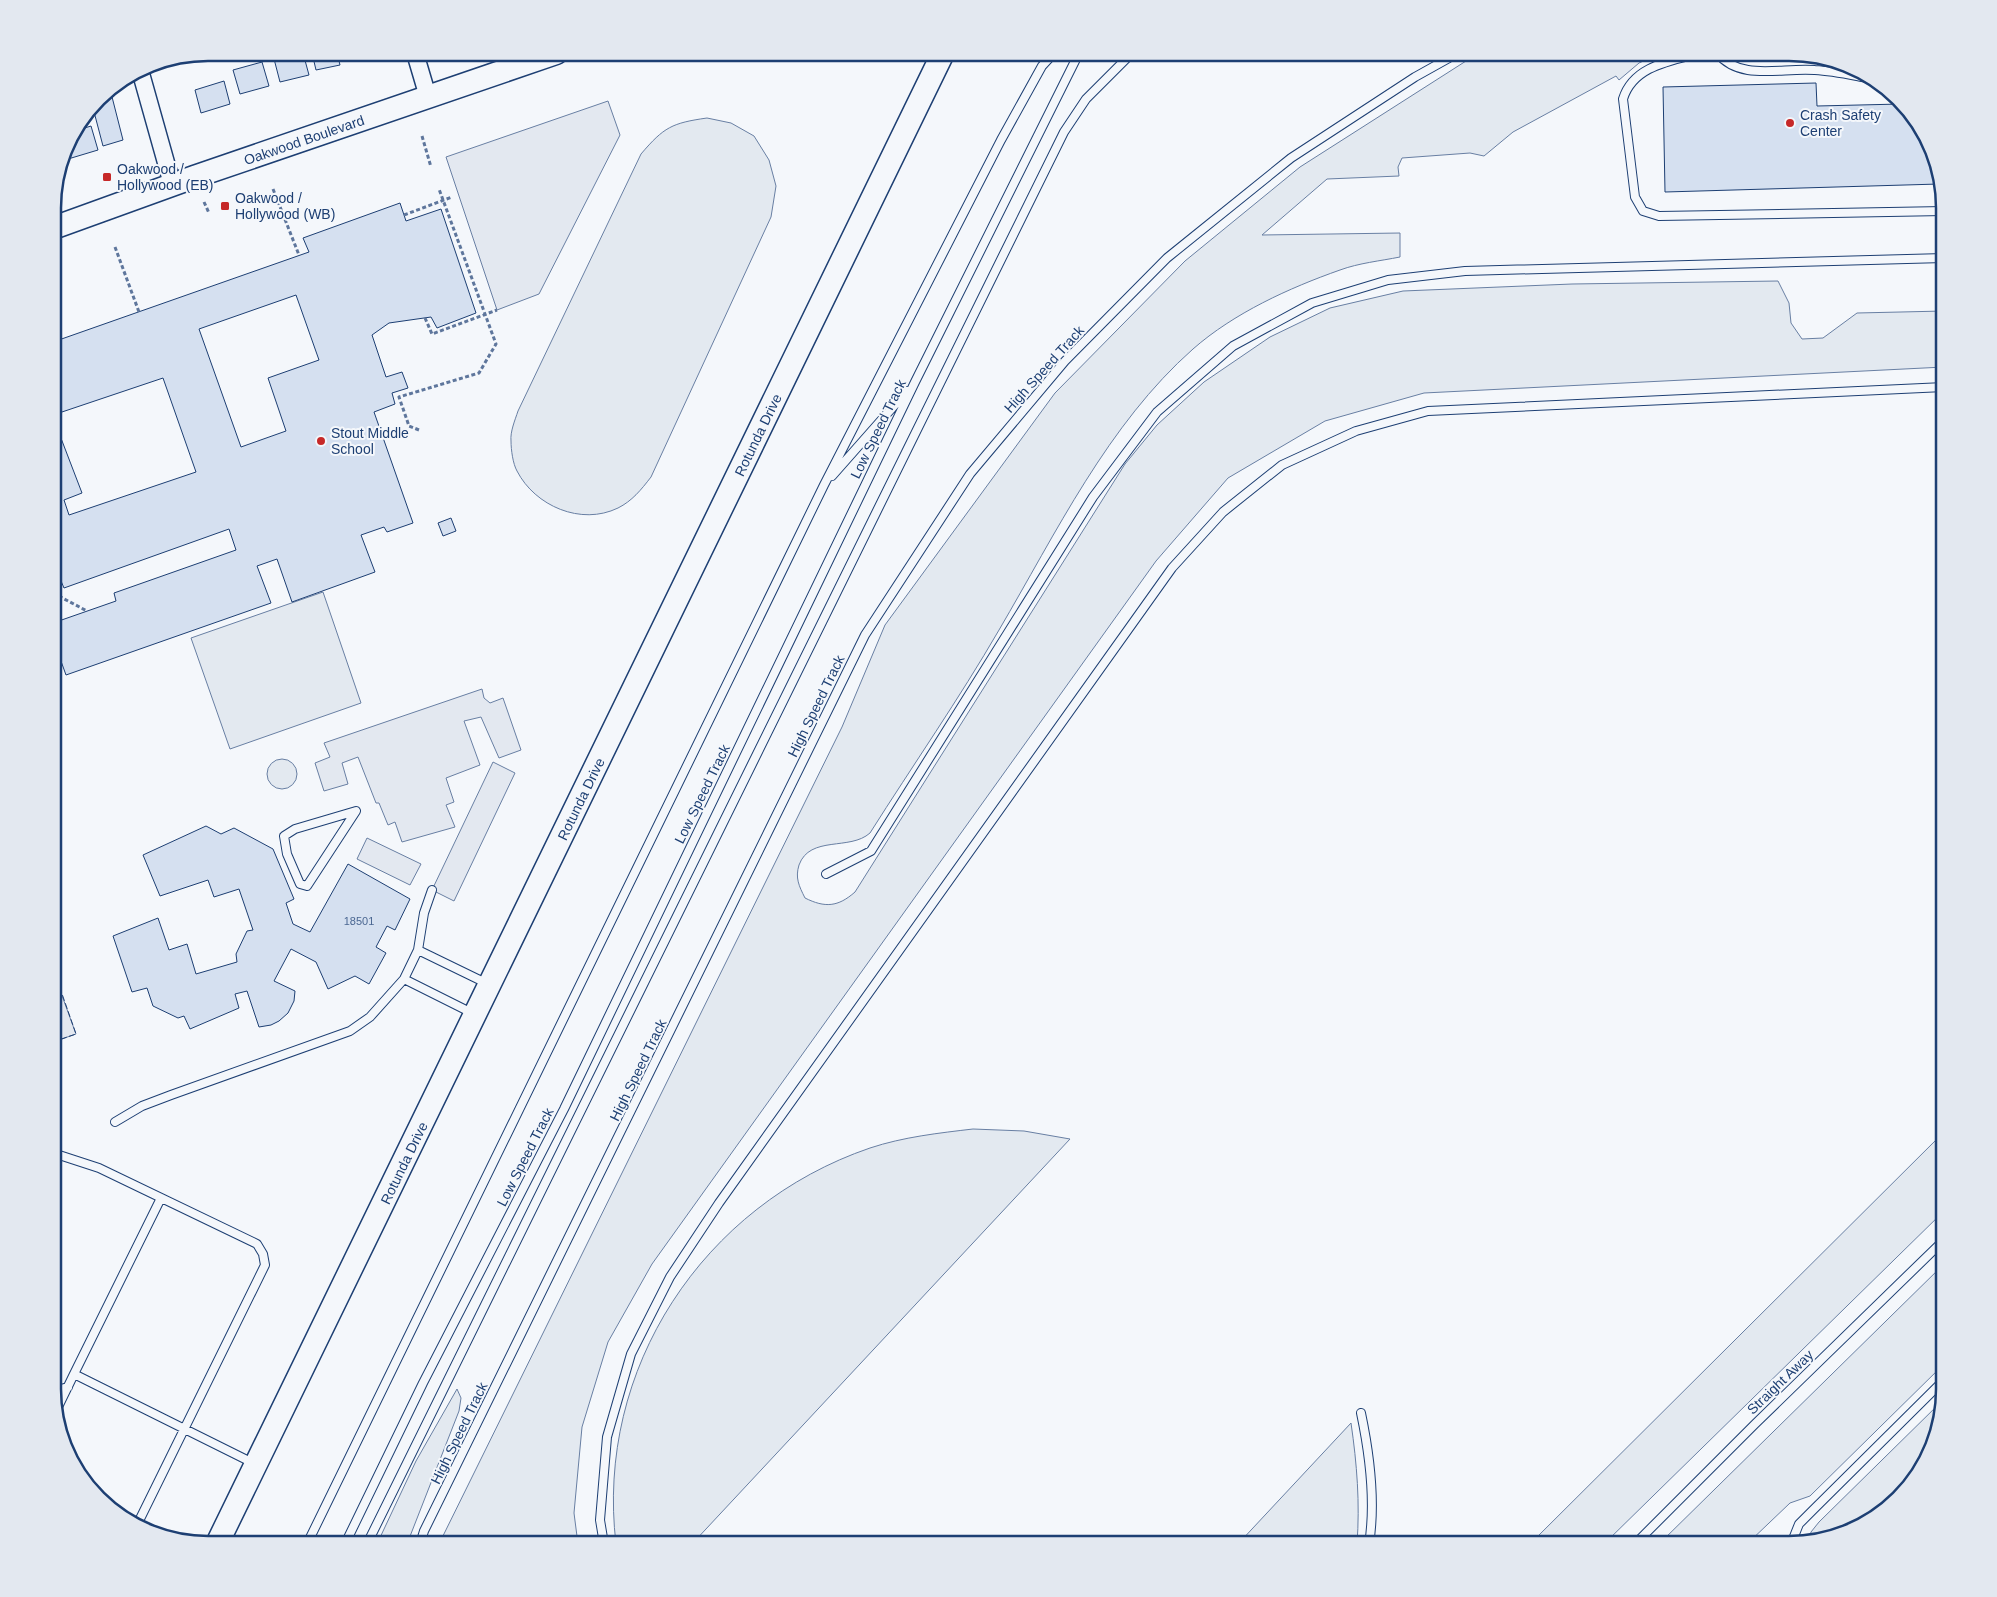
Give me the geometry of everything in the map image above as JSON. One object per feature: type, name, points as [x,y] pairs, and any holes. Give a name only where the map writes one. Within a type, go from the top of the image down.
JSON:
[{"type":"main road","name":"Oakwood Boulevard","points":[[62,225],[172,184],[530,61]]},
{"type":"main road","points":[[932,78],[933,61]]},
{"type":"main road","name":"Rotunda Drive","points":[[222,1536],[939,61]]},
{"type":"street","points":[[418,61],[428,97]]},
{"type":"street","points":[[142,77],[172,184]]},
{"type":"lane","points":[[311,1536],[824,485],[1001,140],[1046,61]]},
{"type":"lane","name":"Low Speed Track","points":[[349,1536],[423,1384],[564,1109],[915,382],[1075,61]]},
{"type":"lane","points":[[370,1536],[1064,132],[1086,99],[1123,61]]},
{"type":"lane","name":"High Speed Track","points":[[422,1536],[866,635],[970,474],[1065,361],[1167,258],[1291,158],[1443,61]]},
{"type":"lane","points":[[1669,61],[1637,76],[1627,86],[1623,99],[1635,197],[1643,212],[1659,216],[1936,212]]},
{"type":"lane","points":[[1726,61],[1732,67],[1746,71],[1814,69],[1852,75]]},
{"type":"lane","points":[[826,874],[872,851],[1093,497],[1157,412],[1233,346],[1312,303],[1388,280],[1465,271],[1936,258]]},
{"type":"lane","points":[[824,485],[915,382]]},
{"type":"lane","points":[[603,1536],[600,1520],[607,1437],[631,1354],[670,1277],[719,1203],[1172,568],[1224,512],[1282,465],[1356,431],[1428,411],[1936,387]]},
{"type":"lane","points":[[356,811],[307,886],[300,884],[287,854],[284,836],[294,829],[356,811]]},
{"type":"lane","points":[[115,1122],[142,1106],[350,1030],[374,1013],[404,979],[418,950],[424,913],[432,890]]},
{"type":"lane","points":[[418,950],[490,985]]},
{"type":"lane","points":[[404,979],[475,1014]]},
{"type":"lane","points":[[62,1156],[99,1168],[257,1244],[263,1254],[265,1265],[140,1519]]},
{"type":"lane","points":[[62,1399],[160,1198]]},
{"type":"lane","name":"Straight Away","points":[[1643,1536],[1936,1248]]},
{"type":"lane","points":[[74,1374],[257,1464]]},
{"type":"lane","points":[[62,1389],[68,1387]]},
{"type":"lane","points":[[1795,1535],[1800,1524],[1814,1509],[1936,1388]]},
{"type":"lane","points":[[1360,1413],[1369,1452],[1371,1482],[1369,1536]]},
{"type":"path","points":[[422,136],[431,167]]},
{"type":"path","points":[[273,189],[299,255]]},
{"type":"path","points":[[419,430],[409,426],[398,397],[479,373],[496,344],[439,189]]},
{"type":"path","points":[[404,215],[452,197]]},
{"type":"path","points":[[204,202],[209,212]]},
{"type":"path","points":[[115,247],[139,312]]},
{"type":"path","points":[[425,318],[432,334],[497,310]]},
{"type":"path","points":[[62,598],[86,611]]},
{"type":"shaded area","points":[[1466,61],[1643,61],[1619,80],[1616,76],[1513,132],[1484,156],[1470,153],[1402,158],[1398,167],[1399,176],[1327,179],[1262,235],[1400,233],[1400,257],[1340,270],[1282,293],[1244,313],[1209,336],[1163,379],[1109,445],[1063,518],[984,656],[870,833],[852,841],[821,846],[804,856],[797,874],[799,886],[805,898],[819,903],[831,904],[843,901],[855,892],[1125,464],[1157,425],[1204,382],[1270,337],[1330,308],[1403,291],[1572,284],[1778,281],[1789,303],[1791,323],[1802,339],[1823,338],[1857,313],[1936,311],[1936,367],[1424,393],[1325,421],[1228,478],[1156,561],[652,1264],[608,1342],[582,1427],[574,1513],[577,1536],[443,1536],[842,727],[885,625],[1055,393],[1185,261],[1300,167]]},
{"type":"shaded area","points":[[608,101],[620,135],[539,294],[497,310],[446,157]]},
{"type":"shaded area","points":[[707,118],[731,123],[754,136],[769,160],[776,186],[771,217],[651,477],[628,502],[604,513],[589,515],[560,509],[547,503],[535,494],[525,483],[513,461],[511,437],[518,411],[641,154],[663,132],[677,124]]},
{"type":"shaded area","points":[[323,592],[361,703],[230,749],[191,638]]},
{"type":"shaded area","points":[[482,689],[484,698],[490,703],[503,698],[521,750],[499,758],[481,717],[464,721],[480,765],[446,778],[454,802],[446,805],[455,827],[402,842],[395,822],[388,825],[379,803],[376,803],[358,757],[342,763],[348,784],[324,791],[315,763],[330,757],[324,743]]},
{"type":"shaded area","points":[[282,759],[293,763],[297,774],[293,785],[282,789],[271,785],[267,774],[271,763]]},
{"type":"shaded area","points":[[493,762],[515,773],[454,901],[432,890]]},
{"type":"shaded area","points":[[367,838],[421,864],[410,885],[357,859]]},
{"type":"shaded area","points":[[62,996],[76,1034],[62,1039]]},
{"type":"shaded area","points":[[973,1129],[1024,1131],[1070,1139],[699,1536],[616,1536],[614,1479],[623,1416],[643,1357],[672,1302],[711,1252],[757,1209],[810,1174],[870,1148],[921,1136]]},
{"type":"shaded area","points":[[1936,1140],[1936,1219],[1612,1536],[1538,1536]]},
{"type":"shaded area","points":[[1936,1272],[1936,1372],[1810,1496],[1790,1503],[1755,1536],[1667,1536]]},
{"type":"shaded area","points":[[457,1389],[461,1398],[459,1411],[410,1536],[381,1536],[416,1461]]},
{"type":"shaded area","points":[[1934,1409],[1928,1436],[1921,1454],[1899,1486],[1886,1499],[1854,1521],[1826,1531],[1811,1534],[1819,1522]]},
{"type":"shaded area","points":[[1351,1423],[1357,1484],[1357,1536],[1245,1536]]},
{"type":"building","points":[[275,61],[305,61],[309,75],[280,82]]},
{"type":"building","points":[[314,61],[339,61],[340,65],[316,70]]},
{"type":"building","points":[[262,62],[269,86],[240,94],[233,70]]},
{"type":"building","points":[[224,81],[230,104],[201,113],[195,90]]},
{"type":"building","name":"Crash Safety Center","points":[[1816,83],[1817,106],[1892,104],[1911,127],[1921,143],[1931,171],[1933,184],[1665,192],[1663,87]]},
{"type":"building","points":[[112,97],[123,140],[103,146],[95,115]]},
{"type":"building","points":[[91,126],[98,150],[70,158],[76,143],[86,128]]},
{"type":"building","name":"Stout Middle School","points":[[400,203],[406,221],[441,209],[476,313],[437,328],[431,317],[389,323],[372,335],[386,377],[402,372],[408,388],[392,393],[395,404],[374,412],[413,523],[387,532],[384,527],[361,535],[375,572],[292,602],[277,559],[257,566],[271,603],[66,675],[62,664],[62,620],[116,601],[114,593],[236,550],[229,529],[64,588],[62,583],[62,441],[82,493],[64,500],[69,515],[196,472],[163,378],[62,412],[62,339],[309,252],[303,238]],"holes":[[[296,295],[319,360],[268,378],[286,431],[241,447],[199,329]]]},
{"type":"building","points":[[451,518],[456,531],[443,536],[438,523]]},
{"type":"building","points":[[206,826],[221,834],[234,828],[273,849],[294,899],[286,903],[293,924],[310,932],[348,864],[410,899],[395,930],[387,926],[376,947],[386,953],[369,984],[355,976],[328,989],[316,962],[291,949],[274,981],[295,991],[294,1001],[288,1013],[279,1021],[271,1025],[259,1027],[247,991],[235,994],[239,1008],[190,1029],[184,1016],[178,1018],[153,1006],[147,988],[132,992],[113,936],[158,918],[169,950],[187,944],[196,974],[237,962],[236,954],[247,931],[253,930],[239,889],[214,897],[208,880],[160,896],[143,855]]},
{"type":"fence","points":[[62,994],[76,1034],[62,1039]]},
{"type":"place","name":"Crash Safety Center","points":[[1790,123]]},
{"type":"place","name":"Oakwood / Hollywood (EB)","points":[[107,177]]},
{"type":"place","name":"Oakwood / Hollywood (WB)","points":[[225,206]]},
{"type":"place","name":"Stout Middle School","points":[[321,441]]}]
